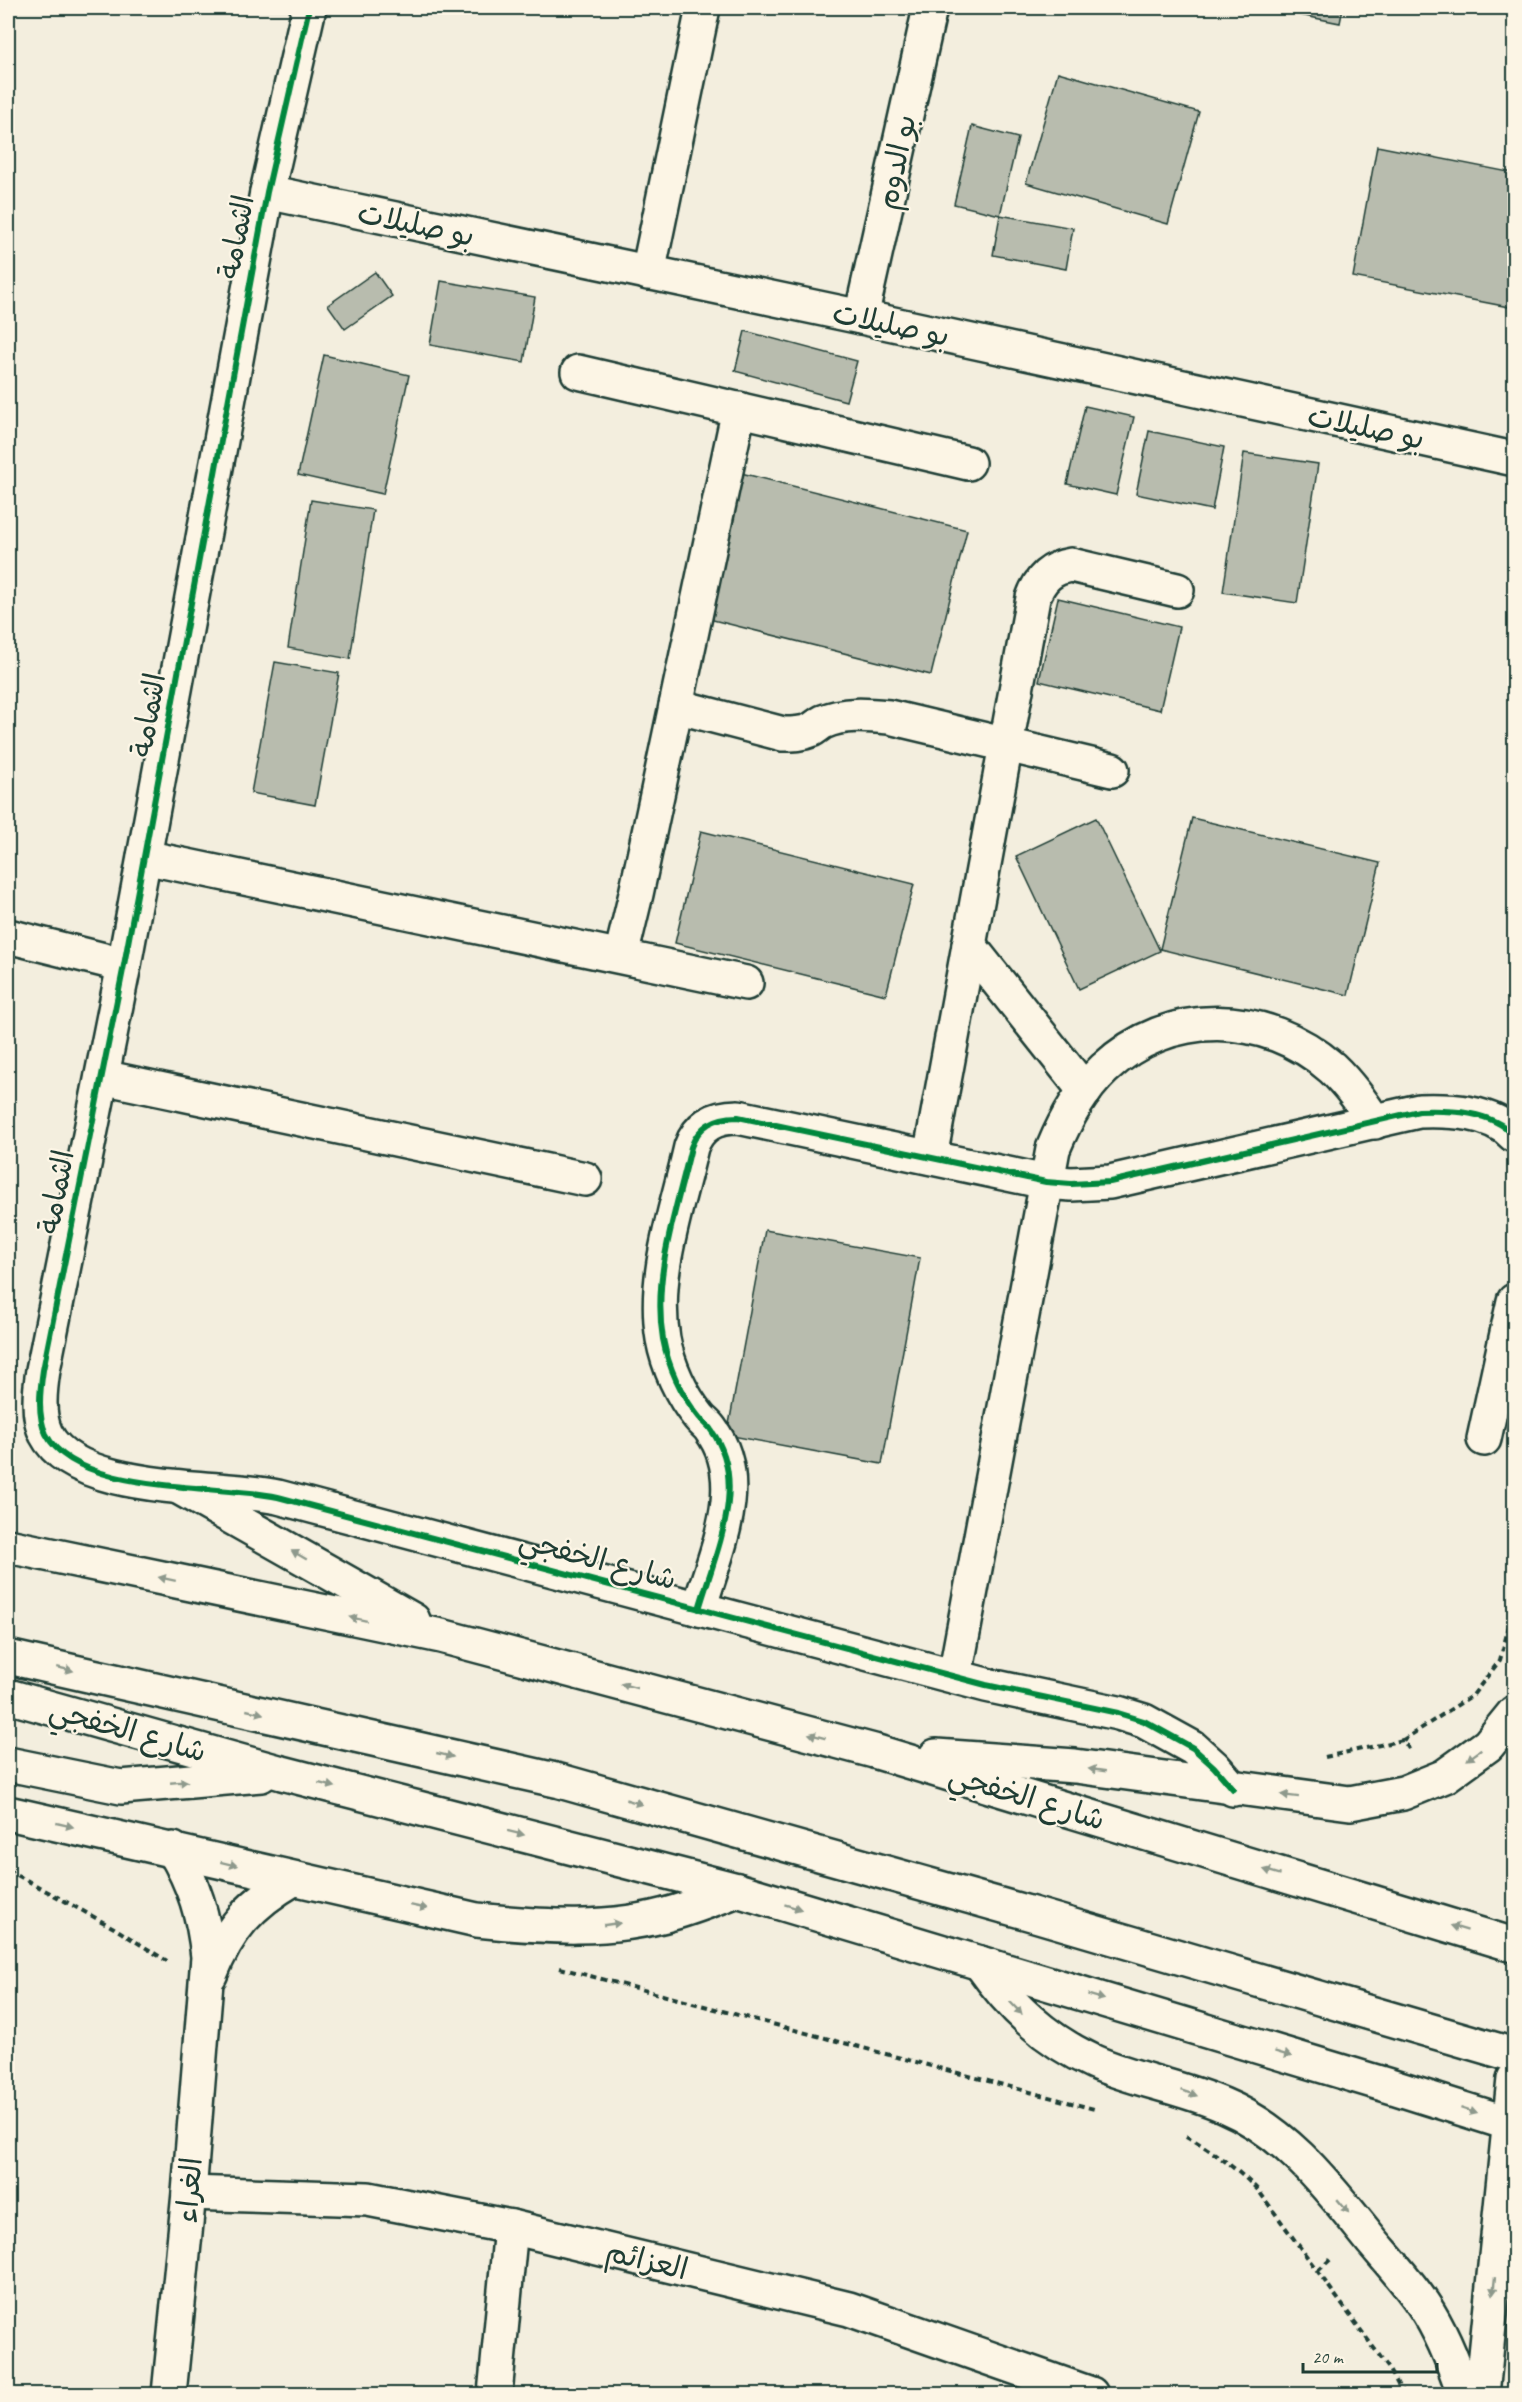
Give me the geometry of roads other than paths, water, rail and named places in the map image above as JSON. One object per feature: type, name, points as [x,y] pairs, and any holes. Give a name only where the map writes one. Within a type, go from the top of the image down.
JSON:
[{"type":"main road","name":"الثمامة","points":[[45,1432],[40,1401],[42,1378],[124,965],[267,192],[309,8]]},
{"type":"main road","points":[[648,273],[703,8]]},
{"type":"main road","name":"بو الدوم","points":[[861,317],[930,8]]},
{"type":"main road","name":"بو صليلات","points":[[267,192],[861,317],[1515,459]]},
{"type":"main road","points":[[578,372],[968,463]]},
{"type":"main road","points":[[621,956],[739,409]]},
{"type":"main road","points":[[930,1157],[1033,598],[1038,584],[1048,573],[1059,567],[1071,565],[1177,590]]},
{"type":"main road","points":[[676,706],[783,734],[801,733],[821,722],[843,716],[889,717],[1112,770]]},
{"type":"main road","points":[[144,856],[746,983]]},
{"type":"main road","points":[[8,936],[124,965]]},
{"type":"main road","points":[[969,945],[1085,1091]]},
{"type":"main road","points":[[955,1676],[1053,1149],[1066,1119],[1085,1091],[1124,1052],[1148,1037],[1192,1024],[1230,1022],[1257,1027],[1284,1037],[1309,1051],[1332,1068],[1356,1094],[1375,1122]]},
{"type":"main road","points":[[102,1077],[585,1179]]},
{"type":"main road","points":[[699,1609],[729,1505],[728,1465],[721,1446],[698,1416],[673,1373],[664,1340],[660,1306],[662,1272],[694,1137],[712,1120],[738,1117],[1046,1182],[1071,1184],[1110,1182],[1375,1122],[1397,1115],[1442,1110],[1472,1114],[1499,1123],[1515,1135]]},
{"type":"main road","points":[[1484,1439],[1515,1301]]},
{"type":"main road","name":"شارع الخفجي","points":[[45,1432],[64,1456],[77,1463],[151,1484],[255,1492],[278,1497],[955,1676],[1144,1720],[1193,1748],[1233,1789]]},
{"type":"main road","points":[[180,1488],[441,1636]]},
{"type":"main road","name":"شارع الخفجي","points":[[8,1546],[441,1636],[874,1751],[1515,1946]]},
{"type":"main road","points":[[8,1657],[560,1781],[1032,1914],[1515,2055]]},
{"type":"main road","name":"شارع الخفجي","points":[[8,1696],[282,1773],[737,1890],[1513,2123]]},
{"type":"main road","points":[[874,1751],[1075,1766],[1350,1803],[1403,1793],[1445,1776],[1488,1745],[1515,1713]]},
{"type":"main road","points":[[8,1764],[121,1787],[282,1773]]},
{"type":"main road","points":[[8,1813],[477,1920],[543,1927],[610,1926],[675,1913],[737,1890]]},
{"type":"main road","name":"الغراء","points":[[169,2394],[189,2193],[208,1957],[206,1928],[198,1900],[188,1874],[172,1849]]},
{"type":"main road","name":"الغراء","points":[[206,1986],[220,1950],[230,1934],[248,1912],[269,1893],[293,1879]]},
{"type":"main road","points":[[980,1962],[1002,1994],[1029,2022],[1061,2044],[1095,2062],[1224,2105],[1256,2122],[1286,2143],[1313,2169],[1423,2303],[1448,2351],[1464,2394]]},
{"type":"main road","points":[[1482,2394],[1513,2123],[1515,2079]]},
{"type":"main road","name":"العزائم","points":[[189,2193],[368,2199],[511,2227],[849,2309],[1091,2394]]},
{"type":"main road","points":[[495,2394],[511,2227]]}]
